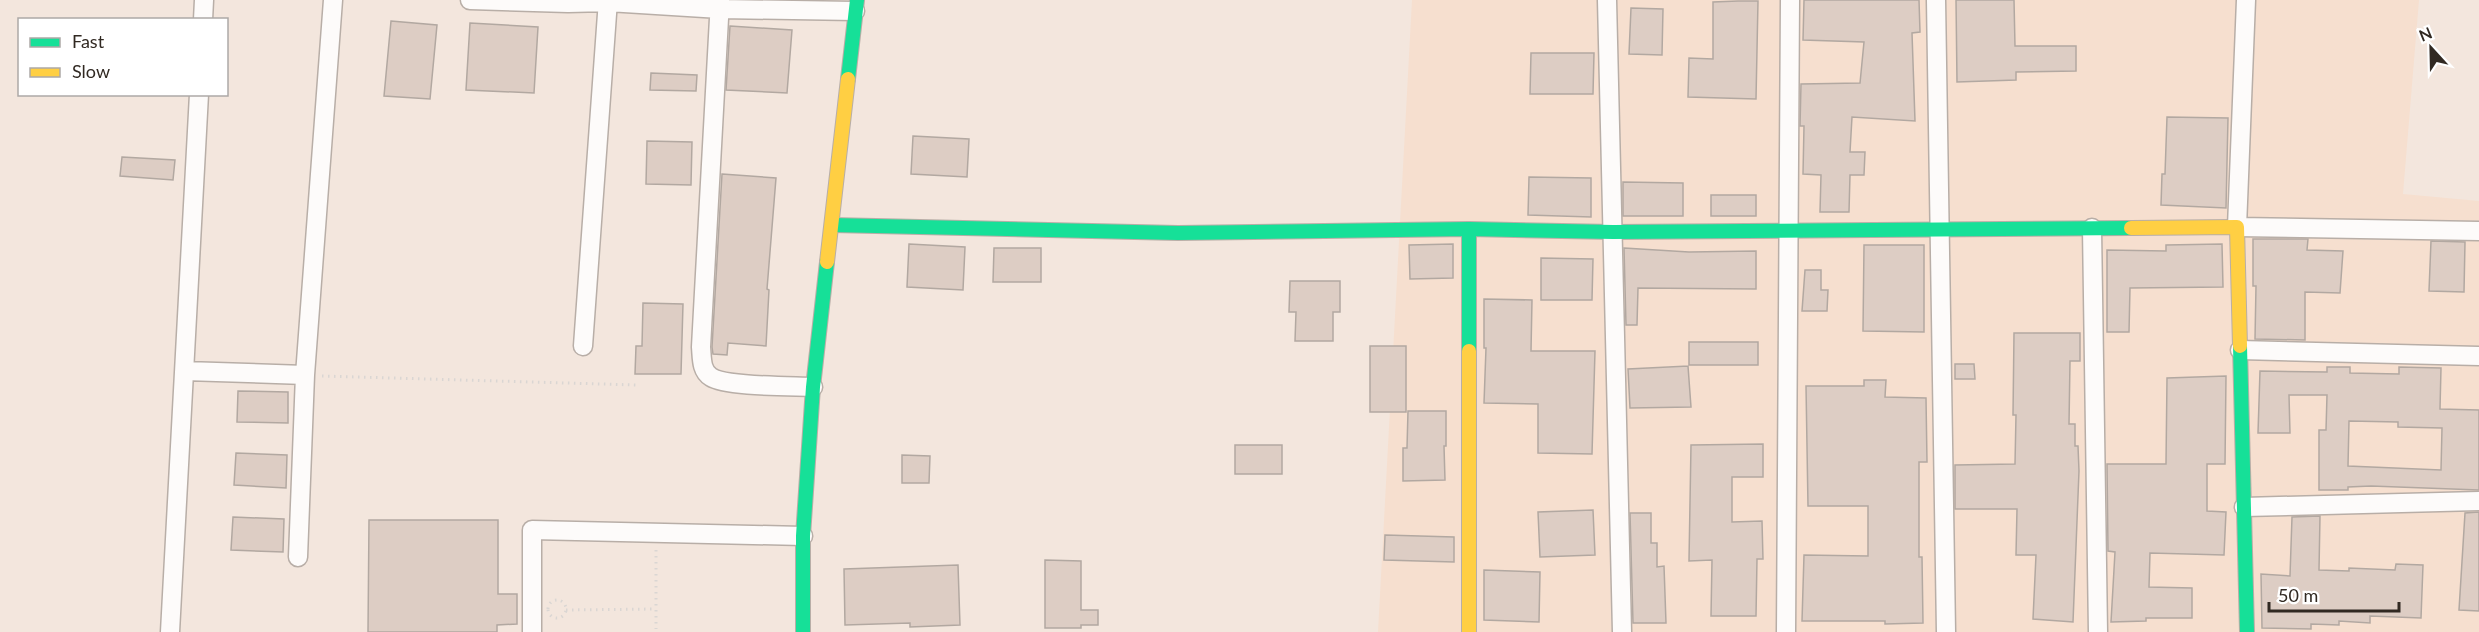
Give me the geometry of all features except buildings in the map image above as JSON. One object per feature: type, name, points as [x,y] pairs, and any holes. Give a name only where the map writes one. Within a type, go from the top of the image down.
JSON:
[{"type":"street","points":[[203,18],[204,0]]},
{"type":"street","points":[[298,557],[305,375],[333,0]]},
{"type":"street","points":[[470,0],[856,6],[813,387],[803,536],[803,632]]},
{"type":"street","points":[[1607,0],[1622,632]]},
{"type":"street","points":[[1785,632],[1790,0]]},
{"type":"street","points":[[1935,0],[1946,632]]},
{"type":"street","points":[[2246,0],[2237,227],[2247,632]]},
{"type":"street","points":[[583,346],[608,1]]},
{"type":"street","points":[[720,5],[701,347],[704,369],[711,378],[728,382],[813,387]]},
{"type":"street","points":[[170,632],[199,96]]},
{"type":"street","points":[[832,225],[1178,233],[1469,229],[1612,232],[2237,227],[2479,231]]},
{"type":"street","points":[[2092,228],[2098,632]]},
{"type":"street","points":[[1469,229],[1469,632]]},
{"type":"street","points":[[2240,350],[2479,356]]},
{"type":"street","points":[[184,371],[305,375]]},
{"type":"street","points":[[2244,507],[2479,501]]},
{"type":"street","points":[[532,632],[532,530],[803,536]]},
{"type":"path","points":[[305,375],[636,385]]},
{"type":"path","points":[[656,533],[656,629]]},
{"type":"path","points":[[557,600],[565,604],[566,610],[561,617],[555,618],[550,615],[549,604],[557,600]]},
{"type":"path","points":[[566,610],[656,609]]},
{"type":"shaded area","points":[[1412,0],[2419,0],[2403,194],[2479,201],[2479,632],[1378,632]]},
{"type":"traffic: fast","points":[[848,79],[857,0]]},
{"type":"traffic: fast","points":[[832,225],[1178,233],[1469,229]]},
{"type":"traffic: fast","points":[[1469,351],[1469,229],[1613,232],[2131,228]]},
{"type":"traffic: fast","points":[[803,632],[803,536],[813,387],[827,262]]},
{"type":"traffic: fast","points":[[2240,346],[2247,632]]},
{"type":"traffic: slow","points":[[827,262],[848,79]]},
{"type":"traffic: slow","points":[[2131,228],[2237,227],[2240,346]]},
{"type":"traffic: slow","points":[[1469,351],[1469,632]]}]
